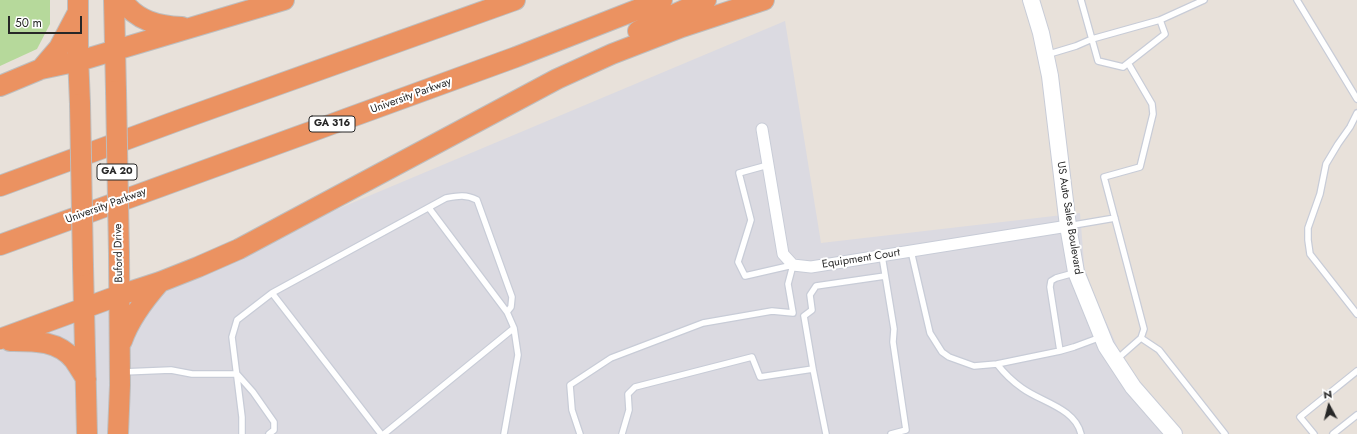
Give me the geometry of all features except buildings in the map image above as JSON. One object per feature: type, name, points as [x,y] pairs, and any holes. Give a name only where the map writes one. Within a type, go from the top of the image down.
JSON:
[{"type":"highway","name":"Buford Drive","points":[[114,0],[120,295],[118,434]]},
{"type":"highway","points":[[122,0],[132,11],[146,20],[170,26],[190,28]]},
{"type":"highway","points":[[0,86],[41,69],[79,61],[284,0]]},
{"type":"highway","points":[[0,186],[189,116],[515,0]]},
{"type":"highway","name":"University Parkway","points":[[0,245],[516,57],[662,0]]},
{"type":"highway","points":[[557,79],[583,61],[642,29],[706,0]]},
{"type":"highway","points":[[0,340],[120,295],[160,282],[239,249],[557,79],[612,54],[682,27],[764,0]]},
{"type":"highway","points":[[41,69],[59,48],[78,5]]},
{"type":"highway","name":"GA 20","points":[[78,5],[87,434]]},
{"type":"highway","points":[[120,347],[134,316],[145,299],[160,282]]},
{"type":"highway","points":[[0,340],[36,341],[59,347],[67,352],[74,360],[86,379]]},
{"type":"street","name":"US Auto Sales Boulevard","points":[[1031,0],[1041,33],[1050,76],[1068,226],[1076,272],[1101,337],[1106,346],[1133,387],[1174,434]]},
{"type":"street","points":[[762,129],[783,254],[793,265]]},
{"type":"street","name":"Equipment Court","points":[[793,265],[811,267],[1068,226]]},
{"type":"lane","points":[[1081,0],[1098,61],[1123,67],[1165,34],[1160,20]]},
{"type":"lane","points":[[1046,55],[1076,46],[1092,39],[1160,20],[1204,0]]},
{"type":"lane","points":[[1297,0],[1357,99]]},
{"type":"lane","points":[[1115,360],[1141,338],[1144,329],[1104,177],[1140,167],[1153,114],[1152,104],[1128,63]]},
{"type":"lane","points":[[1357,113],[1350,127],[1326,164],[1320,194],[1308,228],[1310,254],[1357,314]]},
{"type":"lane","points":[[768,165],[739,173],[751,220],[738,262],[745,276],[793,265],[788,284],[793,313]]},
{"type":"lane","points":[[242,434],[242,417],[232,337],[237,320],[272,293],[446,198],[469,196],[477,200],[512,297],[511,307],[507,312]]},
{"type":"lane","points":[[429,208],[507,312],[514,328],[518,355],[504,434]]},
{"type":"lane","points":[[1068,226],[1115,218]]},
{"type":"lane","points":[[911,251],[930,333],[942,352],[949,357],[974,366],[997,364],[1060,351],[1101,337]]},
{"type":"lane","points":[[882,256],[894,329],[893,342],[906,430],[891,434]]},
{"type":"lane","points":[[1060,351],[1050,287],[1051,281],[1076,272]]},
{"type":"lane","points":[[804,316],[812,310],[810,295],[816,286],[885,276]]},
{"type":"lane","points":[[272,293],[382,434],[514,328]]},
{"type":"lane","points":[[580,434],[572,410],[570,385],[611,358],[703,323],[772,311],[793,313],[804,316]]},
{"type":"lane","points":[[804,316],[826,434]]},
{"type":"lane","points":[[1141,338],[1159,350],[1225,434]]},
{"type":"lane","points":[[622,434],[629,410],[628,394],[635,387],[752,357],[760,377],[813,369]]},
{"type":"lane","points":[[997,364],[1022,388],[1072,417],[1079,425],[1081,434]]},
{"type":"lane","points":[[120,372],[171,370],[192,374],[237,374],[253,392],[274,422],[274,430],[269,434]]},
{"type":"lane","points":[[1314,434],[1300,417],[1357,371]]},
{"type":"lane","points":[[1333,434],[1357,416]]},
{"type":"shaded area","points":[[785,21],[821,243],[1080,213],[1085,275],[1127,368],[1175,434],[0,434],[0,351]]},
{"type":"green space","points":[[0,0],[50,0],[50,24],[37,49],[0,66]]}]
